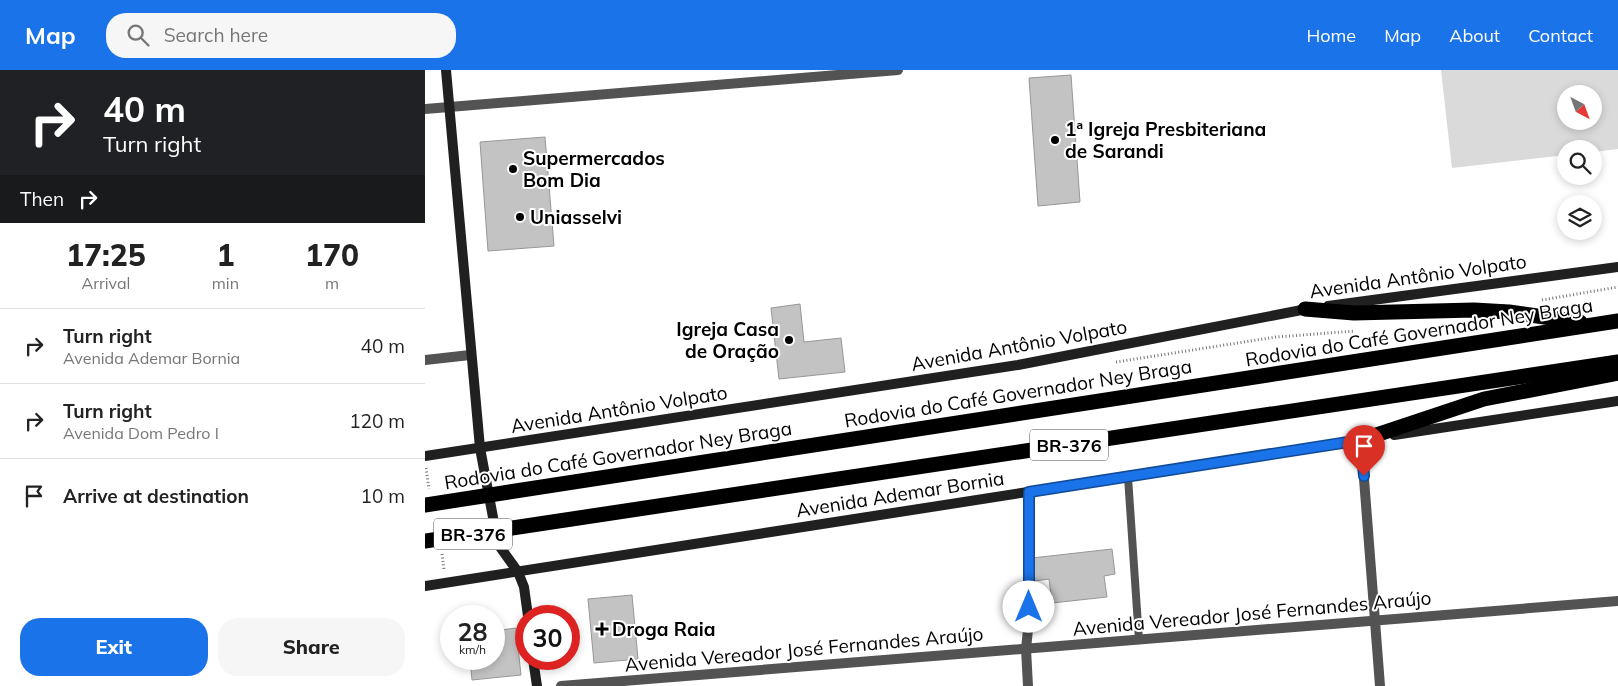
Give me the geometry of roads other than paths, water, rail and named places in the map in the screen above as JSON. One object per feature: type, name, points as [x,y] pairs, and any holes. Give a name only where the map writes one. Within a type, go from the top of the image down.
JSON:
[{"type":"highway","points":[[1305,309],[1354,313],[1475,310],[1509,312],[1598,324]]},
{"type":"highway","name":"Rodovia do Café Governador Ney Braga","points":[[425,505],[1618,321]]},
{"type":"highway","name":"BR-376","points":[[425,541],[1618,362]]},
{"type":"highway","points":[[1361,440],[1484,399],[1618,373]]},
{"type":"street","points":[[445,70],[480,448],[498,544],[518,572],[524,587],[526,605]]},
{"type":"street","points":[[425,109],[808,73],[898,70]]},
{"type":"street","name":"Avenida Antônio Volpato","points":[[425,456],[1018,365],[1305,309],[1618,267]]},
{"type":"street","points":[[425,360],[470,355]]},
{"type":"street","name":"Avenida Ademar Bornia","points":[[425,586],[1618,400]]},
{"type":"street","points":[[1361,440],[1380,686]]},
{"type":"street","points":[[1029,492],[1029,620],[1026,649],[1029,686]]},
{"type":"street","name":"Avenida Vereador José Fernandes Araújo","points":[[561,686],[1618,601]]},
{"type":"street","points":[[535,670],[537,686]]},
{"type":"lane","points":[[1128,477],[1139,640]]},
{"type":"place","name":"1ª Igreja Presbiteriana de Sarandi","points":[[1055,140]]},
{"type":"place","name":"Supermercados Bom Dia","points":[[513,169]]},
{"type":"place","name":"Uniasselvi","points":[[520,217]]},
{"type":"place","name":"Igreja Casa de Oração","points":[[789,340]]},
{"type":"place","name":"Droga Raia","points":[[602,629]]}]
